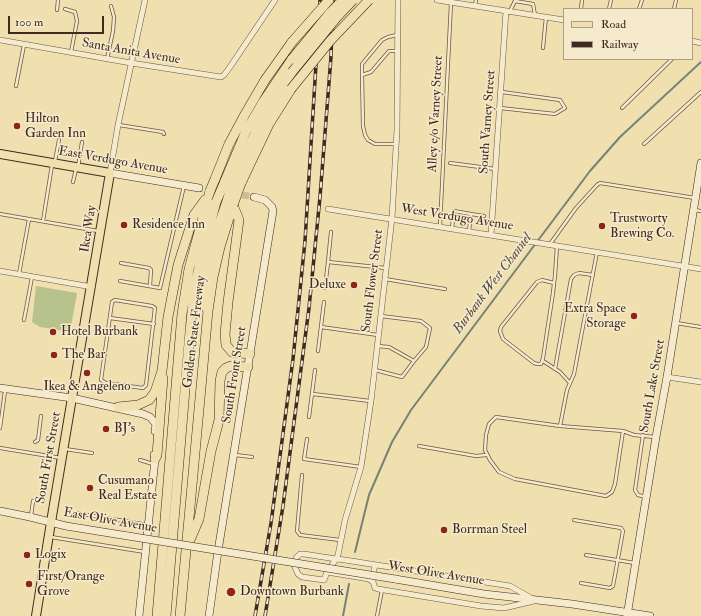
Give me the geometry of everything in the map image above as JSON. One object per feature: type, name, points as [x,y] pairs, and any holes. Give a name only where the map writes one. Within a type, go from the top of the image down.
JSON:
[{"type":"highway","name":"Golden State Freeway","points":[[157,616],[182,314],[189,269],[215,179],[229,144],[265,80],[292,42],[329,0]]},
{"type":"highway","points":[[233,182],[246,131],[263,102],[292,59],[329,14],[343,0]]},
{"type":"highway","points":[[155,462],[161,415],[163,383],[162,371],[168,317],[178,265],[194,215],[209,200],[233,182],[257,129],[280,90],[292,72],[336,17],[353,0]]},
{"type":"highway","name":"Golden State Freeway","points":[[180,616],[208,311],[213,277],[233,182],[249,164],[269,124],[291,89],[330,41],[369,0]]},
{"type":"highway","points":[[166,616],[194,291],[205,241],[209,200]]},
{"type":"highway","points":[[229,204],[239,220],[225,334],[226,345],[232,352],[250,354]]},
{"type":"highway","points":[[187,547],[199,519],[211,451],[219,420],[220,381],[222,372],[231,366],[248,367]]},
{"type":"highway","points":[[118,407],[138,405],[149,400],[155,392],[162,371]]},
{"type":"main road","name":"East Verdugo Avenue","points":[[0,154],[199,188]]},
{"type":"main road","name":"South Lake Street","points":[[628,614],[684,266],[697,210],[695,198],[701,163]]},
{"type":"main road","name":"Ikea Way","points":[[72,398],[110,173]]},
{"type":"main road","name":"South Front Street","points":[[209,616],[218,551],[273,211],[269,203],[265,200],[254,197]]},
{"type":"main road","points":[[3,388],[72,398],[118,407],[150,417],[156,424],[154,453],[155,462],[140,616]]},
{"type":"main road","name":"South First Street","points":[[36,616],[72,398]]},
{"type":"main road","name":"East Olive Avenue","points":[[0,511],[51,522],[218,551]]},
{"type":"main road","name":"West Olive Avenue","points":[[218,551],[484,594],[650,616]]},
{"type":"street","name":"Ikea Way","points":[[110,173],[118,125],[144,0]]},
{"type":"street","name":"Santa Anita Avenue","points":[[0,40],[216,77],[223,76],[275,0]]},
{"type":"street","name":"South Flower Street","points":[[336,559],[300,554],[296,558],[294,565],[298,574],[302,577],[324,580],[327,572],[336,559],[338,555],[361,467],[371,401],[392,218],[396,144],[398,0]]},
{"type":"street","points":[[437,0],[563,20]]},
{"type":"street","name":"South Varney Street","points":[[491,235],[500,92],[508,11]]},
{"type":"street","name":"West Verdugo Avenue","points":[[328,209],[392,218],[701,269]]},
{"type":"street","points":[[0,271],[92,286]]},
{"type":"street","points":[[667,377],[701,382]]},
{"type":"street","points":[[336,559],[510,586],[537,601]]},
{"type":"street","points":[[378,566],[375,566],[373,582],[375,588],[382,590],[473,606],[504,608],[537,601]]},
{"type":"street","points":[[327,572],[369,579],[373,582]]},
{"type":"lane","points":[[57,10],[58,0]]},
{"type":"lane","points":[[475,6],[476,0]]},
{"type":"lane","points":[[508,11],[514,1],[534,4],[535,16]]},
{"type":"lane","name":"Alley e/o Varney Street","points":[[440,226],[451,2]]},
{"type":"lane","points":[[107,59],[114,24],[111,6]]},
{"type":"lane","points":[[65,9],[75,12],[76,16],[71,53]]},
{"type":"lane","points":[[543,48],[546,17]]},
{"type":"lane","points":[[396,144],[375,144],[368,140],[365,135],[363,126],[362,64],[382,40],[397,35]]},
{"type":"lane","points":[[16,86],[24,44]]},
{"type":"lane","points":[[362,75],[371,72],[389,51],[397,51]]},
{"type":"lane","points":[[622,108],[671,60]]},
{"type":"lane","points":[[500,92],[560,100],[565,108],[555,114],[500,108]]},
{"type":"lane","points":[[644,144],[701,92]]},
{"type":"lane","points":[[118,125],[163,132],[164,134]]},
{"type":"lane","points":[[43,221],[59,140]]},
{"type":"lane","points":[[73,182],[82,142]]},
{"type":"lane","points":[[450,163],[496,169]]},
{"type":"lane","points":[[550,244],[576,208],[597,184],[600,183],[695,198]]},
{"type":"lane","points":[[120,281],[160,288],[184,185]]},
{"type":"lane","points":[[452,228],[454,211],[484,216]]},
{"type":"lane","points":[[0,214],[101,231]]},
{"type":"lane","points":[[469,231],[471,214]]},
{"type":"lane","points":[[19,274],[29,219]]},
{"type":"lane","points":[[325,288],[331,232]]},
{"type":"lane","points":[[543,361],[554,283],[557,246]]},
{"type":"lane","points":[[560,426],[567,390],[574,374],[597,252]]},
{"type":"lane","points":[[328,262],[386,268]]},
{"type":"lane","points":[[121,263],[149,268],[152,270],[150,286]]},
{"type":"lane","points":[[555,369],[570,279],[579,273],[593,275]]},
{"type":"lane","points":[[24,320],[32,276]]},
{"type":"lane","points":[[384,279],[445,289]]},
{"type":"lane","points":[[543,361],[541,364],[534,363],[504,339],[500,331],[503,324],[537,282],[542,280],[554,283]]},
{"type":"lane","points":[[116,300],[152,306],[154,308],[154,324],[146,385],[141,389],[106,383],[101,380],[110,318],[112,302],[116,300]]},
{"type":"lane","points":[[318,351],[324,302]]},
{"type":"lane","points":[[374,370],[402,377],[414,360],[426,347],[430,328],[421,321],[380,316]]},
{"type":"lane","points":[[110,318],[154,324]]},
{"type":"lane","points":[[676,323],[701,327]]},
{"type":"lane","points":[[321,327],[378,335]]},
{"type":"lane","points":[[377,346],[389,347],[414,360]]},
{"type":"lane","points":[[543,361],[560,372],[570,383]]},
{"type":"lane","points":[[309,417],[315,370]]},
{"type":"lane","points":[[0,428],[3,388]]},
{"type":"lane","points":[[313,394],[371,401]]},
{"type":"lane","points":[[35,442],[38,440],[41,416]]},
{"type":"lane","points":[[623,431],[615,484],[612,492],[606,496],[515,479],[499,472],[484,450],[489,424],[496,416],[560,426],[623,431],[656,437]]},
{"type":"lane","points":[[643,435],[635,490],[638,495],[647,497]]},
{"type":"lane","points":[[307,439],[304,459],[361,467]]},
{"type":"lane","points":[[419,446],[476,456],[486,455]]},
{"type":"lane","points":[[0,448],[62,458]]},
{"type":"lane","points":[[64,448],[92,453]]},
{"type":"lane","points":[[234,455],[252,457]]},
{"type":"lane","points":[[140,460],[155,462]]},
{"type":"lane","points":[[302,475],[297,531],[300,535],[341,540]]},
{"type":"lane","points":[[30,517],[33,501]]},
{"type":"lane","points":[[76,513],[149,525]]},
{"type":"lane","points":[[574,520],[621,528],[623,531],[613,586],[610,588],[581,583]]},
{"type":"lane","points":[[48,537],[146,552]]},
{"type":"lane","points":[[586,555],[636,563]]},
{"type":"lane","points":[[377,616],[382,590]]},
{"type":"green space","points":[[36,286],[77,293],[70,332],[40,327],[32,322]]},
{"type":"waterway","name":"Burbank West Channel","points":[[355,552],[369,495],[392,442],[411,410],[590,171],[620,137],[701,62]]},
{"type":"waterway","name":"Burbank West Channel","points":[[343,616],[349,584]]},
{"type":"tunnel","points":[[232,193],[254,197]]},
{"type":"railway","points":[[255,616],[271,523],[293,359],[305,241],[320,0]]},
{"type":"railway","points":[[265,616],[283,506],[309,308],[320,197],[331,57],[333,0]]},
{"type":"place","name":"Hilton Garden Inn","points":[[17,126]]},
{"type":"place","name":"Residence Inn","points":[[124,225]]},
{"type":"place","name":"Trustworty Brewing Co.","points":[[602,226]]},
{"type":"place","name":"Deluxe","points":[[354,285]]},
{"type":"place","name":"Extra Space Storage","points":[[634,316]]},
{"type":"place","name":"Hotel Burbank","points":[[53,332]]},
{"type":"place","name":"The Bar","points":[[54,355]]},
{"type":"place","name":"Ikea & Angeleno","points":[[87,373]]},
{"type":"place","name":"BJ's","points":[[106,429]]},
{"type":"place","name":"Cusumano Real Estate","points":[[90,488]]},
{"type":"place","name":"Borrman Steel","points":[[444,530]]},
{"type":"place","name":"Logix","points":[[27,555]]},
{"type":"place","name":"First/Orange Grove","points":[[29,584]]},
{"type":"place","name":"Downtown Burbank","points":[[231,592]]}]
